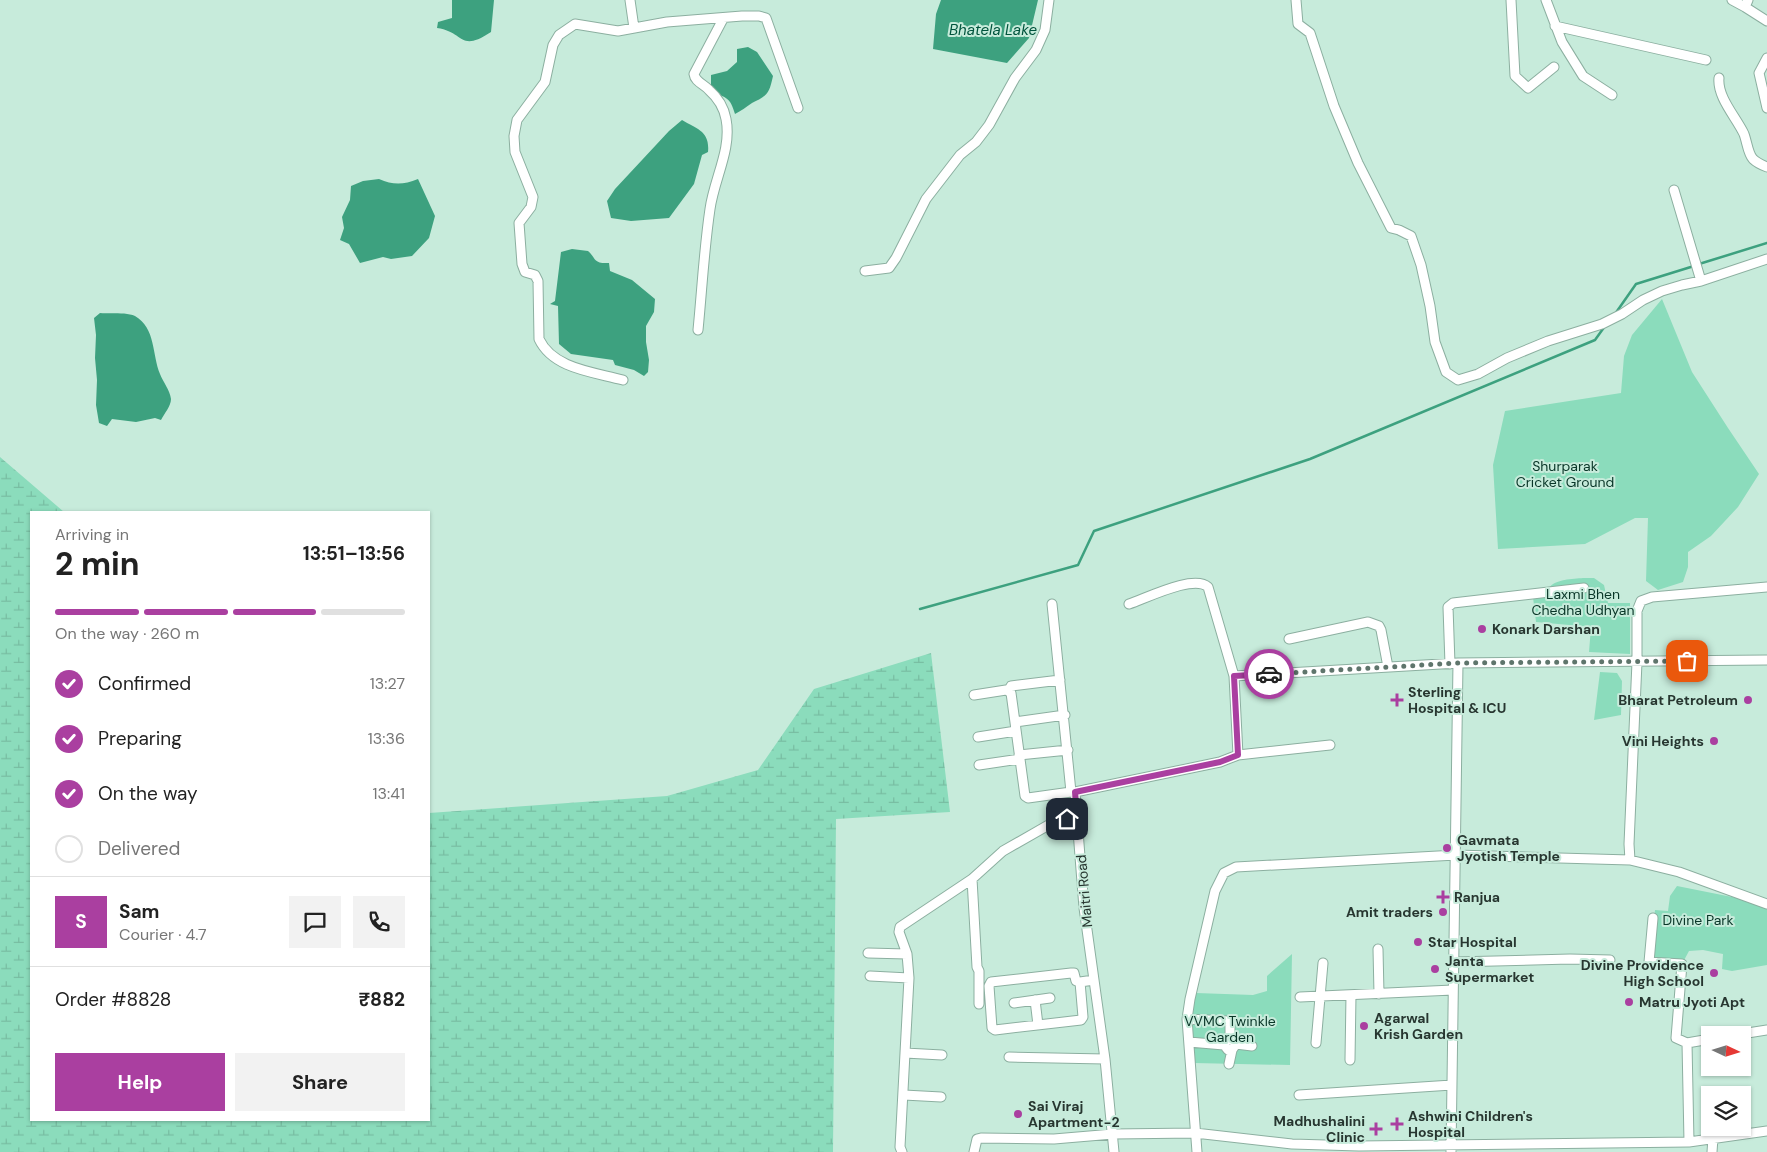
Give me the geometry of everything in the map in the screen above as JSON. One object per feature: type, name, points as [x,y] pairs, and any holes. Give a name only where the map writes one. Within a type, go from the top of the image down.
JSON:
[{"type":"street","points":[[630,0],[634,28]]},
{"type":"street","points":[[864,271],[889,268],[926,200],[960,155],[976,142],[989,125],[1015,78],[1036,50],[1045,30],[1050,0]]},
{"type":"street","points":[[1296,0],[1298,24],[1310,33],[1334,106],[1358,163],[1391,228],[1411,236],[1421,265],[1430,306],[1435,342],[1446,372],[1458,380],[1478,374],[1507,358],[1548,341],[1615,318],[1643,300],[1662,291],[1701,281],[1767,259]]},
{"type":"street","points":[[1511,0],[1515,76],[1528,88],[1554,67]]},
{"type":"street","points":[[1546,0],[1562,42],[1584,76],[1612,95]]},
{"type":"street","points":[[1732,0],[1746,4],[1767,21]]},
{"type":"street","points":[[624,380],[578,368],[558,360],[542,346],[539,339],[538,281],[535,276],[523,269],[519,223],[531,207],[533,197],[515,152],[514,136],[517,120],[545,82],[553,46],[559,35],[575,24],[618,31],[667,22],[759,16],[766,18],[798,108]]},
{"type":"street","points":[[698,330],[710,207],[721,165],[727,128],[726,118],[715,97],[707,87],[696,80],[694,74],[723,19]]},
{"type":"street","points":[[1555,26],[1706,60]]},
{"type":"street","points":[[1767,58],[1760,74],[1767,108]]},
{"type":"street","points":[[1719,78],[1718,83],[1723,96],[1743,133],[1752,159],[1767,167]]},
{"type":"street","points":[[1674,190],[1701,281]]},
{"type":"street","points":[[1129,604],[1188,583],[1199,582],[1208,587],[1234,676],[1238,755]]},
{"type":"street","points":[[1630,860],[1637,611],[1641,601],[1652,597],[1767,587]]},
{"type":"street","points":[[1451,1148],[1456,855],[1454,664],[1448,607],[1453,603],[1584,588]]},
{"type":"street","name":"Maitri Road","points":[[1052,604],[1077,816],[1084,908],[1106,1059],[1114,1152]]},
{"type":"street","points":[[1289,639],[1368,622],[1373,623],[1381,630],[1388,667]]},
{"type":"street","points":[[1234,676],[1454,664],[1767,660]]},
{"type":"street","points":[[1009,691],[1011,686],[1060,680]]},
{"type":"street","points":[[974,695],[1009,691]]},
{"type":"street","points":[[1009,691],[1012,693],[1025,796],[1028,798],[1073,792],[1220,762],[1238,755],[1330,745]]},
{"type":"street","points":[[978,737],[1064,715]]},
{"type":"street","points":[[979,765],[1068,750]]},
{"type":"street","points":[[902,1152],[900,1147],[904,1095],[908,978],[907,954],[899,932],[900,927],[972,879],[1003,851],[1052,823],[1077,816]]},
{"type":"street","points":[[1197,1152],[1189,1042],[1188,1019],[1190,999],[1215,892],[1224,874],[1236,867],[1456,855],[1630,860],[1679,872],[1767,904]]},
{"type":"street","points":[[972,879],[977,967],[979,971],[979,1004]]},
{"type":"street","points":[[1653,918],[1649,962],[1682,964],[1676,1038],[1687,1042],[1701,1040]]},
{"type":"street","points":[[1378,949],[1379,994]]},
{"type":"street","points":[[868,953],[907,954]]},
{"type":"street","points":[[1454,962],[1570,958],[1610,960]]},
{"type":"street","points":[[1316,1044],[1323,963]]},
{"type":"street","points":[[1080,982],[1083,1017],[1081,1020],[995,1030],[992,1028],[989,986],[991,982],[1071,972],[1074,973],[1076,980],[1080,982],[1094,980]]},
{"type":"street","points":[[870,976],[908,978]]},
{"type":"street","points":[[1300,998],[1453,990]]},
{"type":"street","points":[[1350,1060],[1351,995]]},
{"type":"street","points":[[1014,1003],[1050,998]]},
{"type":"street","points":[[1035,1000],[1038,1025]]},
{"type":"street","points":[[1188,1019],[1228,1021],[1230,1024],[1231,1045],[1229,1064]]},
{"type":"street","points":[[1751,1032],[1767,1030]]},
{"type":"street","points":[[1189,1042],[1252,1046]]},
{"type":"street","points":[[1687,1042],[1689,1142]]},
{"type":"street","points":[[905,1052],[942,1055]]},
{"type":"street","points":[[1009,1057],[1106,1059]]},
{"type":"street","points":[[1299,1095],[1452,1085]]},
{"type":"street","points":[[904,1095],[941,1097]]},
{"type":"street","points":[[974,1152],[977,1139],[981,1138],[1054,1139],[1113,1134],[1195,1133],[1292,1148],[1359,1149],[1689,1142],[1767,1131]]},
{"type":"street","points":[[1712,1152],[1713,1138]]},
{"type":"green space","name":"Shurparak Cricket Ground","points":[[1662,299],[1692,372],[1759,474],[1738,507],[1711,536],[1688,552],[1688,567],[1683,582],[1658,590],[1646,581],[1648,518],[1635,518],[1585,544],[1498,549],[1493,465],[1505,411],[1621,393],[1624,356],[1632,335]]},
{"type":"green space","points":[[0,457],[63,511],[30,511],[30,1121],[430,1121],[430,813],[667,796],[758,770],[814,689],[931,653],[950,812],[836,819],[833,1152],[0,1152]]},
{"type":"green space","name":"Laxmi Bhen Chedha Udhyan","points":[[1594,578],[1604,585],[1608,603],[1630,603],[1630,654],[1589,652],[1591,627],[1536,622],[1532,589],[1549,588],[1560,581]]},
{"type":"green space","points":[[1600,672],[1617,673],[1622,681],[1621,715],[1594,720]]},
{"type":"green space","name":"Divine Park","points":[[1677,886],[1767,904],[1767,965],[1732,971],[1722,969],[1723,954],[1703,950],[1689,951],[1682,964],[1649,962],[1655,910],[1668,911],[1670,896]]},
{"type":"green space","name":"VVMC Twinkle Garden","points":[[1292,954],[1290,1065],[1194,1063],[1191,1020],[1196,993],[1253,995],[1267,991],[1267,976]]},
{"type":"water","points":[[452,0],[494,0],[491,32],[473,41],[467,41],[453,33],[437,28],[438,22],[452,18]]},
{"type":"water","name":"Bhatela Lake","points":[[941,0],[1038,0],[1029,38],[1007,63],[933,49],[936,14]]},
{"type":"water","points":[[748,47],[757,52],[773,76],[765,96],[735,114],[727,99],[711,92],[711,75],[727,71],[737,62],[737,49]]},
{"type":"water","points":[[682,120],[705,135],[707,139],[708,152],[702,155],[694,184],[669,218],[631,221],[611,218],[607,201],[615,189],[669,131]]},
{"type":"water","points":[[379,179],[398,184],[418,179],[435,216],[429,238],[412,256],[391,259],[383,257],[360,263],[349,244],[340,240],[344,228],[342,217],[350,200],[351,186],[363,181]]},
{"type":"water","points":[[572,249],[588,251],[600,263],[609,263],[610,271],[632,280],[655,299],[654,312],[646,326],[649,360],[648,372],[644,376],[634,370],[615,365],[613,360],[571,354],[559,344],[558,306],[550,304],[555,301],[561,252]]},
{"type":"water","points":[[100,313],[135,316],[147,327],[157,367],[171,399],[169,407],[161,420],[155,418],[136,422],[112,419],[107,426],[99,423],[96,405],[96,335],[94,318]]},
{"type":"waterway","points":[[1699,264],[1767,243]]},
{"type":"waterway","points":[[1615,314],[1636,284],[1694,266]]},
{"type":"waterway","points":[[920,609],[1078,565],[1094,531],[1310,459],[1595,340],[1605,326]]},
{"type":"way so far","points":[[1269,674],[1458,663],[1687,661]]},
{"type":"place","name":"Konark Darshan","points":[[1482,629]]},
{"type":"place","name":"Sterling Hospital & ICU","points":[[1397,700]]},
{"type":"place","name":"Bharat Petroleum","points":[[1748,700]]},
{"type":"place","name":"Vini Heights","points":[[1714,741]]},
{"type":"place","name":"Gavmata Jyotish Temple","points":[[1447,848]]},
{"type":"place","name":"Ranjua","points":[[1443,897]]},
{"type":"place","name":"Amit traders","points":[[1443,912]]},
{"type":"place","name":"Star Hospital","points":[[1418,942]]},
{"type":"place","name":"Janta Supermarket","points":[[1435,969]]},
{"type":"place","name":"Divine Providence High School","points":[[1714,973]]},
{"type":"place","name":"Matru Jyoti Apt","points":[[1629,1002]]},
{"type":"place","name":"Agarwal Krish Garden","points":[[1364,1026]]},
{"type":"place","name":"Sai Viraj Apartment-2","points":[[1018,1114]]},
{"type":"place","name":"Ashwini Children's Hospital","points":[[1397,1124]]},
{"type":"place","name":"Madhushalini Clinic","points":[[1376,1129]]},
{"type":"route","points":[[1067,819],[1077,816],[1075,792],[1220,762],[1238,755],[1234,676],[1269,674]]}]
